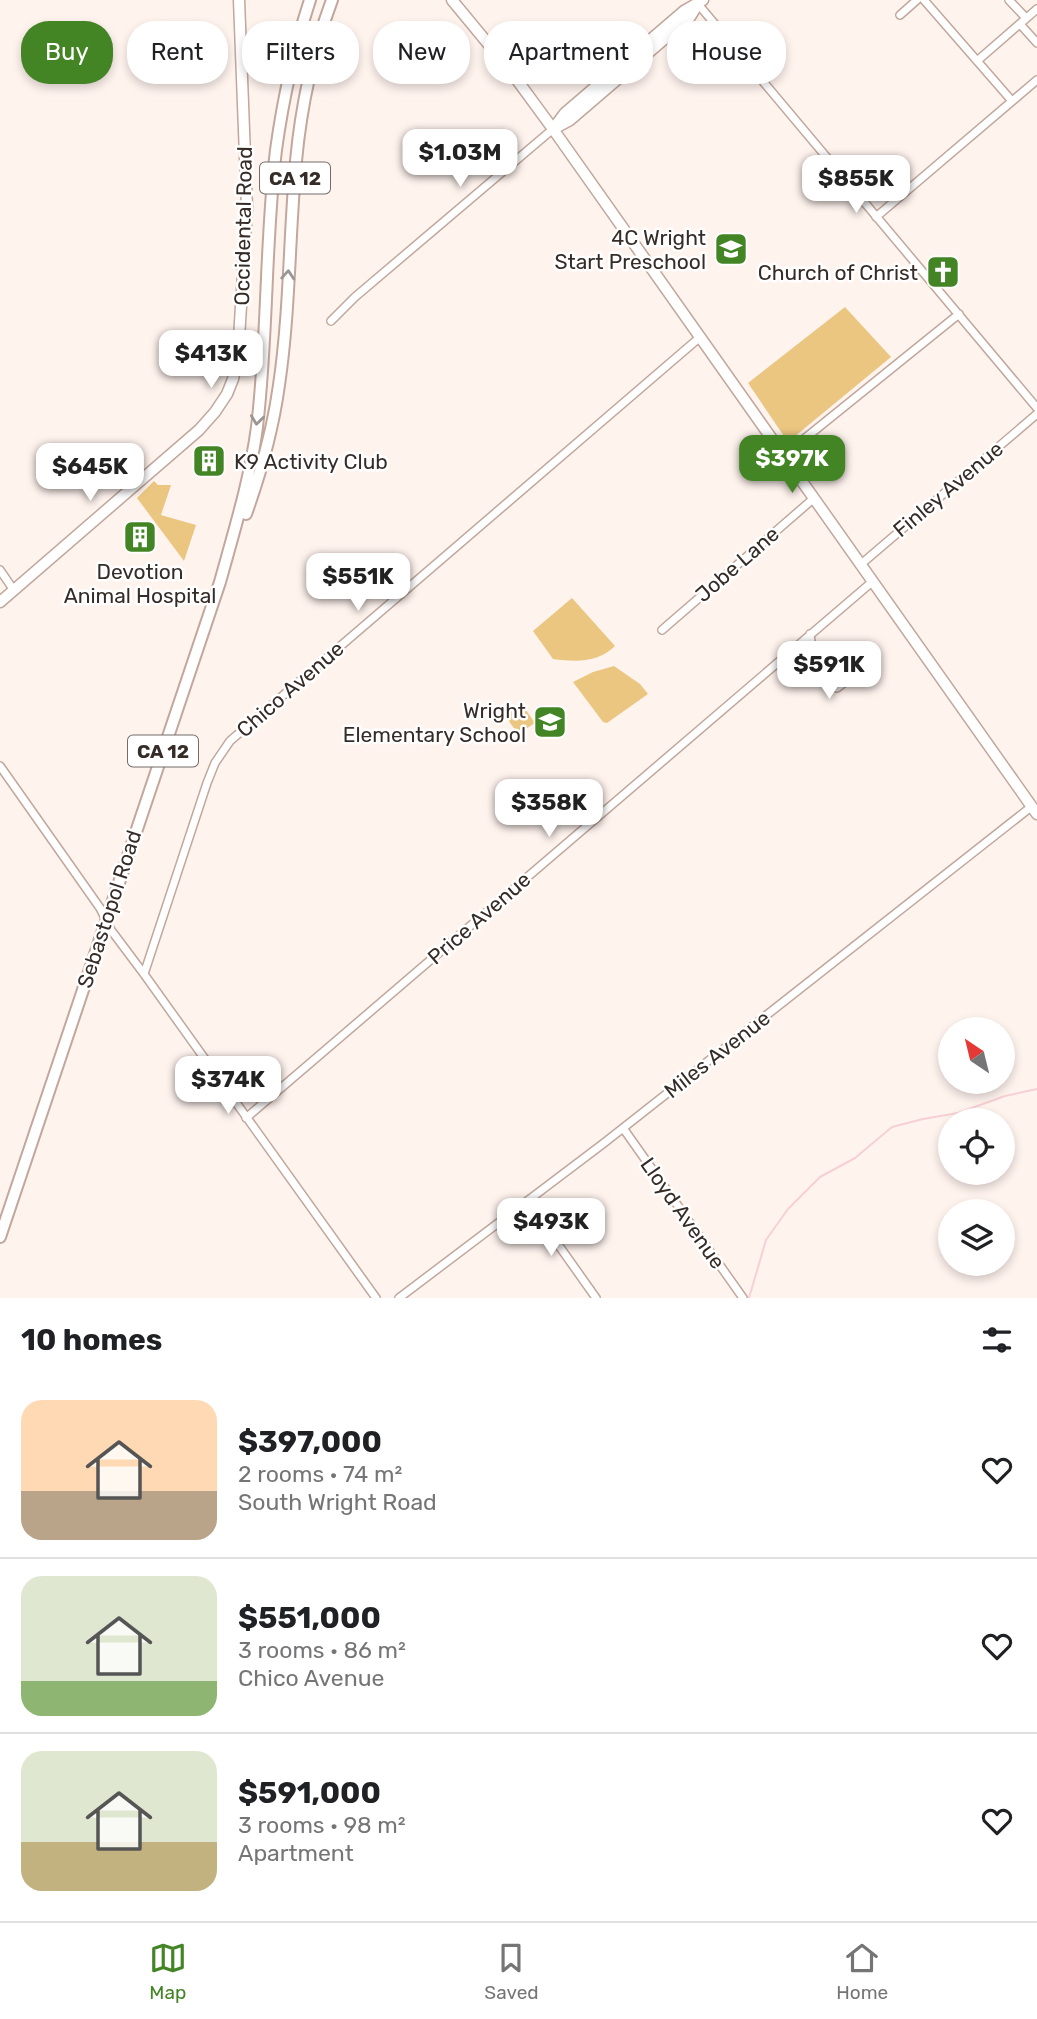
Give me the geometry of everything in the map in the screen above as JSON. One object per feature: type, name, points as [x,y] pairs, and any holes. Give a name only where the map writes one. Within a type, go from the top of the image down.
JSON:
[{"type":"main road","name":"Occidental Road","points":[[0,602],[199,430],[219,407],[233,379],[239,347],[247,208],[239,0]]},
{"type":"main road","name":"Sebastopol Road","points":[[220,582],[253,451],[260,393],[276,153],[290,72],[310,0]]},
{"type":"main road","name":"Sebastopol Road","points":[[0,1237],[220,582],[257,483],[272,424],[283,353],[296,159],[308,87],[327,15],[334,0]]},
{"type":"main road","points":[[452,0],[509,69],[553,129],[1034,810]]},
{"type":"main road","points":[[553,129],[569,120],[690,17],[700,2]]},
{"type":"street","points":[[900,15],[917,0]]},
{"type":"street","points":[[924,0],[1012,101]]},
{"type":"street","points":[[1009,0],[1037,43]]},
{"type":"street","points":[[700,2],[1037,408]]},
{"type":"street","points":[[977,61],[1037,9]]},
{"type":"street","points":[[876,217],[1037,80]]},
{"type":"street","points":[[331,321],[355,297],[553,129]]},
{"type":"street","points":[[783,456],[959,314]]},
{"type":"street","name":"Chico Avenue","points":[[144,974],[207,783],[215,764],[230,741],[699,338]]},
{"type":"street","name":"Finley Avenue","points":[[860,565],[1037,414]]},
{"type":"street","name":"Jobe Lane","points":[[662,630],[813,499]]},
{"type":"street","points":[[0,570],[13,589]]},
{"type":"street","name":"Price Avenue","points":[[246,1118],[872,582]]},
{"type":"street","points":[[810,635],[814,664],[829,687],[836,688],[845,682],[847,674],[837,664]]},
{"type":"street","points":[[0,766],[84,885],[111,930],[376,1298]]},
{"type":"street","name":"Miles Avenue","points":[[399,1298],[528,1202],[1034,810]]},
{"type":"street","name":"Lloyd Avenue","points":[[623,1128],[743,1298]]},
{"type":"street","points":[[528,1202],[596,1298]]},
{"type":"shaded area","points":[[845,307],[891,357],[788,442],[748,383]]},
{"type":"shaded area","points":[[154,481],[158,485],[171,485],[161,515],[196,525],[184,561],[137,498]]},
{"type":"shaded area","points":[[572,598],[615,646],[608,652],[586,660],[553,659],[533,631]]},
{"type":"shaded area","points":[[614,666],[640,684],[648,694],[607,723],[603,722],[573,682]]},
{"type":"shaded area","points":[[521,703],[535,723],[518,734],[504,714]]},
{"type":"waterway","points":[[749,1298],[766,1240],[788,1209],[820,1177],[855,1158],[892,1127],[958,1113],[1005,1096],[1037,1089]]},
{"type":"place","name":"4C Wright Start Preschool","points":[[731,249]]},
{"type":"place","name":"Church of Christ","points":[[943,272]]},
{"type":"place","name":"K9 Activity Club","points":[[209,461]]},
{"type":"place","name":"Devotion Animal Hospital","points":[[140,537]]},
{"type":"place","name":"Wright Elementary School","points":[[550,722]]}]
